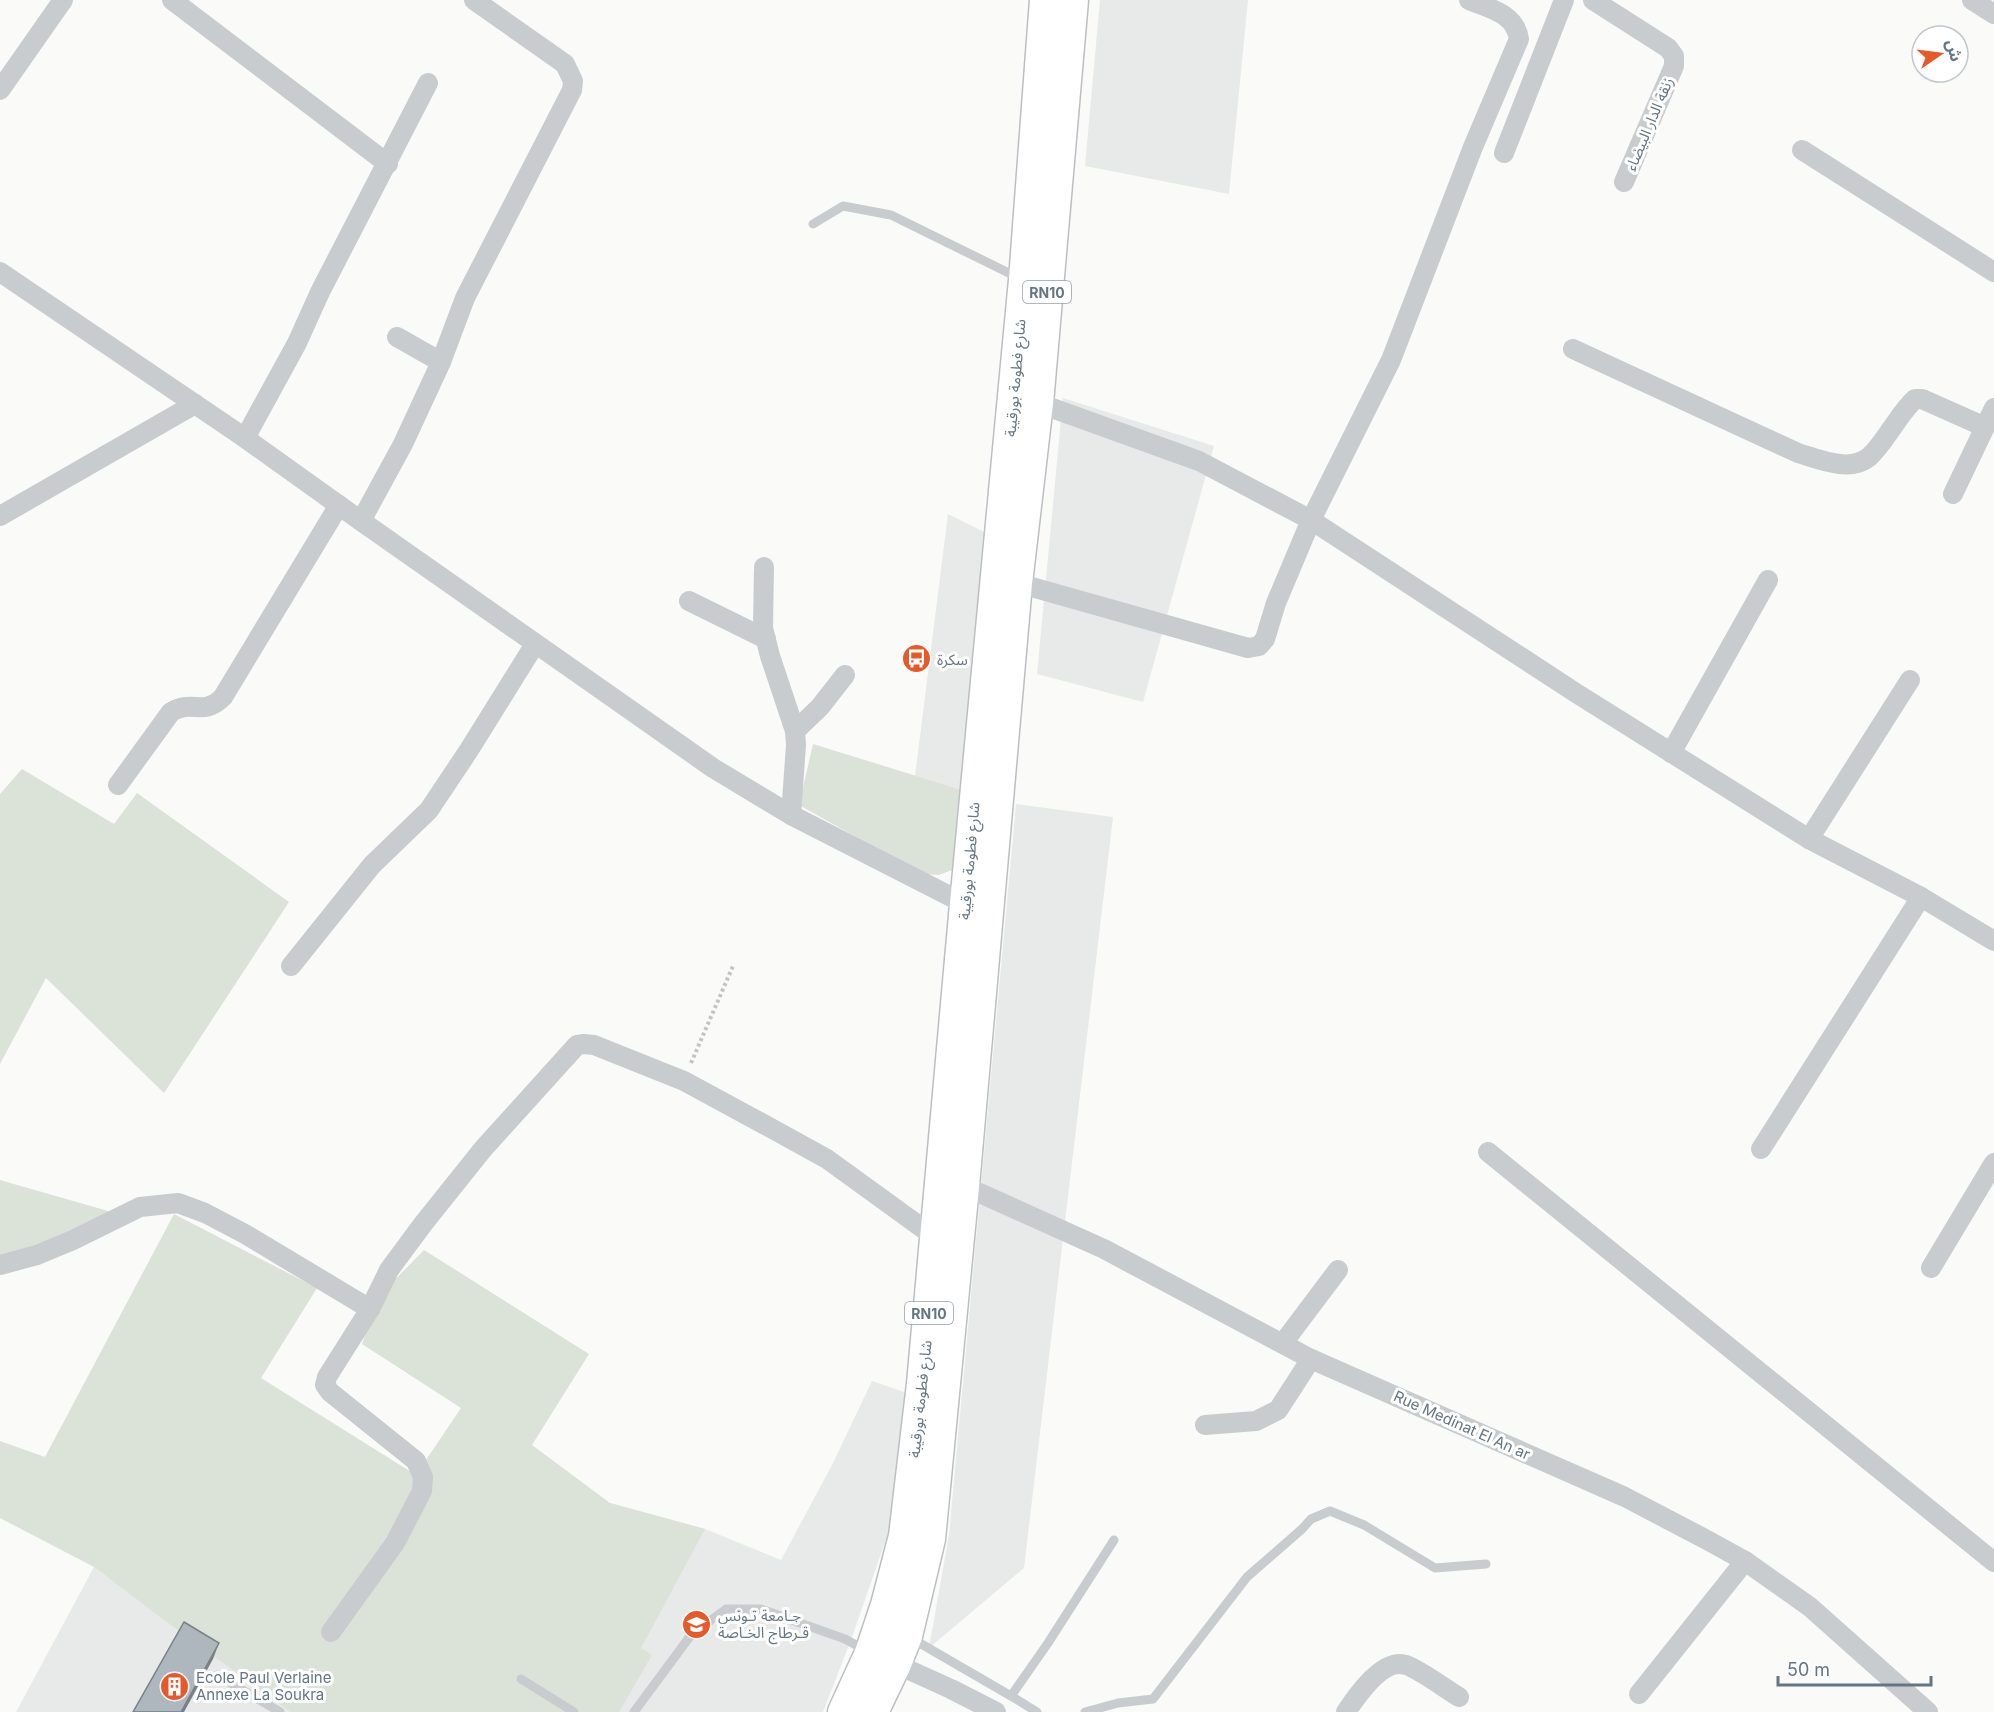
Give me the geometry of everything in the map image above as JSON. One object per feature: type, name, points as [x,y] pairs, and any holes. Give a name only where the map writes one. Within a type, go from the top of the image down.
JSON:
[{"type":"main road","name":"شارع فطومة بورقيبة","points":[[843,1712],[883,1658],[907,1636],[930,1539],[964,1186],[976,910],[1045,0]]},
{"type":"main road","name":"شارع فطومة بورقيبة","points":[[873,1712],[883,1658],[886,1605],[904,1536],[936,1238],[1017,583],[1038,403],[1073,0]]},
{"type":"street","points":[[0,90],[63,0]]},
{"type":"street","points":[[172,0],[388,164]]},
{"type":"street","points":[[361,522],[404,444],[441,362],[465,298],[567,103],[573,81],[565,64],[474,0]]},
{"type":"street","points":[[1017,583],[1248,648],[1259,646],[1265,639],[1276,603],[1311,520],[1391,360],[1473,147],[1519,39],[1518,30],[1513,21],[1469,0]]},
{"type":"street","points":[[1504,153],[1564,0]]},
{"type":"street","name":"زنقة الدار البيضاء","points":[[1593,0],[1668,48],[1674,57],[1674,66],[1624,182]]},
{"type":"street","points":[[1972,0],[1994,14]]},
{"type":"street","points":[[245,438],[297,343],[320,292],[428,83]]},
{"type":"street","points":[[1802,150],[1994,272]]},
{"type":"street","points":[[0,272],[245,438],[361,522],[713,768],[791,815],[976,910]]},
{"type":"street","points":[[397,336],[441,362]]},
{"type":"street","points":[[1573,349],[1798,453],[1830,463],[1858,463],[1868,459],[1908,405],[1915,399],[1922,399],[1985,427]]},
{"type":"street","points":[[1038,403],[1199,461],[1311,520],[1566,687],[1809,839],[1921,897],[1994,941]]},
{"type":"street","points":[[0,516],[195,404]]},
{"type":"street","points":[[1953,494],[1994,408]]},
{"type":"street","points":[[118,785],[171,712],[180,706],[210,707],[222,697],[339,505]]},
{"type":"street","points":[[764,567],[762,611],[766,639],[795,731],[791,815]]},
{"type":"street","points":[[1671,753],[1768,580]]},
{"type":"street","points":[[689,601],[766,639]]},
{"type":"street","points":[[291,966],[372,866],[429,810],[535,644]]},
{"type":"street","points":[[795,731],[820,707],[845,675]]},
{"type":"street","points":[[1809,839],[1910,680]]},
{"type":"street","points":[[1761,1149],[1921,897]]},
{"type":"street","points":[[332,1632],[395,1543],[422,1491],[423,1477],[417,1461],[330,1392],[325,1385],[327,1377],[370,1309],[389,1270],[423,1224],[483,1149],[577,1046],[584,1044],[602,1048],[684,1081],[827,1159],[936,1238]]},
{"type":"street","points":[[1488,1152],[1994,1562]]},
{"type":"street","points":[[1931,1268],[1994,1163]]},
{"type":"street","name":"Rue Medinat El An ar","points":[[964,1186],[1104,1249],[1311,1359],[1625,1497],[1745,1561],[1810,1607],[1928,1712]]},
{"type":"street","points":[[0,1264],[37,1254],[73,1240],[140,1207],[178,1203],[206,1213],[245,1234],[370,1309]]},
{"type":"street","points":[[1282,1343],[1338,1270]]},
{"type":"street","points":[[1205,1425],[1256,1421],[1278,1410],[1311,1359]]},
{"type":"street","points":[[1639,1694],[1745,1561]]},
{"type":"street","points":[[883,1658],[996,1712]]},
{"type":"street","points":[[1346,1712],[1363,1687],[1394,1665],[1404,1664],[1459,1697]]},
{"type":"lane","points":[[813,224],[843,206],[891,215],[1024,280]]},
{"type":"lane","points":[[1084,1712],[1118,1703],[1153,1699],[1247,1577],[1311,1519],[1330,1511],[1364,1526],[1435,1568],[1486,1564]]},
{"type":"lane","points":[[1011,1696],[1114,1540]]},
{"type":"lane","points":[[634,1712],[691,1635],[726,1609],[761,1609],[845,1639],[883,1658]]},
{"type":"lane","points":[[907,1636],[1037,1712]]},
{"type":"lane","points":[[217,1675],[280,1712]]},
{"type":"lane","points":[[521,1679],[574,1712]]},
{"type":"path","points":[[684,1081],[733,966]]},
{"type":"shaded area","points":[[1100,0],[1248,0],[1229,194],[1085,166]]},
{"type":"shaded area","points":[[1063,398],[1214,446],[1143,702],[1037,674]]},
{"type":"shaded area","points":[[948,514],[990,535],[965,791],[915,776]]},
{"type":"shaded area","points":[[813,744],[965,791],[957,868],[939,875],[922,874],[799,805]]},
{"type":"shaded area","points":[[22,769],[114,824],[137,793],[289,902],[164,1093],[46,978],[0,1064],[0,794]]},
{"type":"shaded area","points":[[1016,804],[1113,817],[1024,1568],[929,1648],[949,1535]]},
{"type":"shaded area","points":[[0,1180],[122,1215],[0,1268]]},
{"type":"shaded area","points":[[174,1214],[317,1288],[261,1378],[416,1475],[461,1408],[362,1344],[377,1298],[424,1250],[589,1354],[532,1445],[610,1503],[705,1529],[641,1648],[652,1655],[619,1712],[290,1712],[94,1567],[0,1518],[0,1441],[45,1457]]},
{"type":"shaded area","name":"جـامعة تـونس قـرطاج الخـاصة","points":[[872,1381],[907,1393],[893,1519],[823,1712],[487,1712],[610,1503],[705,1529],[781,1560],[832,1465]]},
{"type":"shaded area","points":[[94,1567],[157,1615],[290,1712],[16,1712]]},
{"type":"building","name":"Ecole Paul Verlaine Annexe La Soukra","points":[[184,1622],[219,1643],[181,1712],[133,1712]]},
{"type":"place","name":"سكرة","points":[[916,659]]},
{"type":"place","name":"جـامعة تـونس قـرطاج الخـاصة","points":[[697,1624]]},
{"type":"place","name":"Ecole Paul Verlaine Annexe La Soukra","points":[[175,1686]]}]
